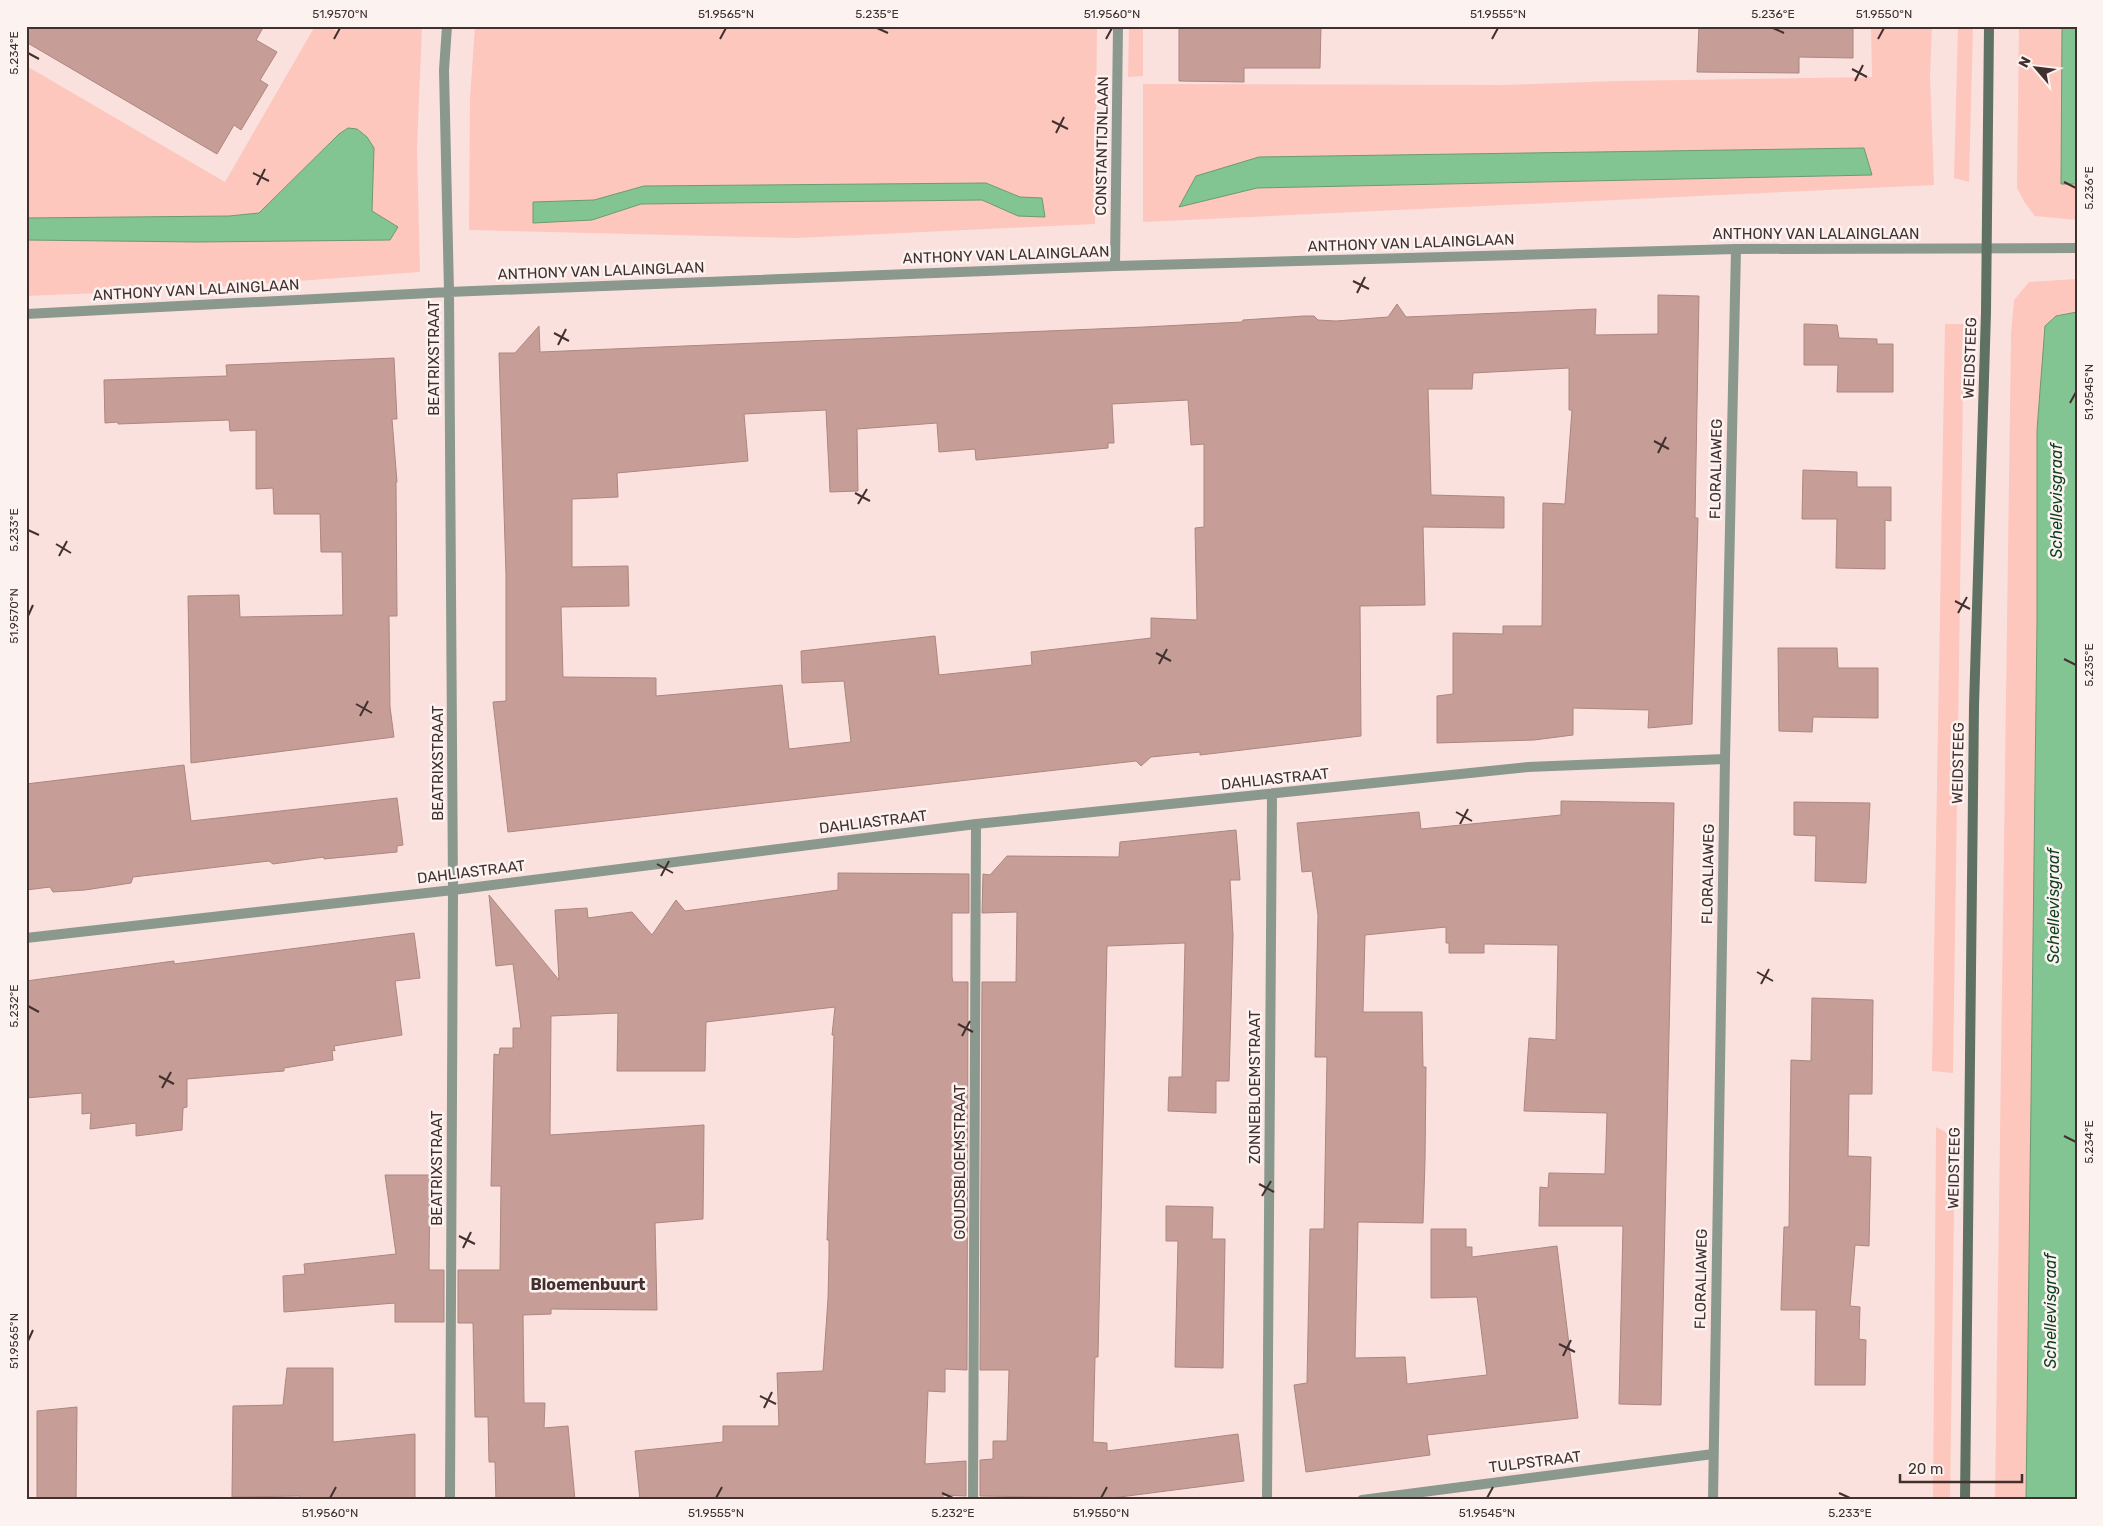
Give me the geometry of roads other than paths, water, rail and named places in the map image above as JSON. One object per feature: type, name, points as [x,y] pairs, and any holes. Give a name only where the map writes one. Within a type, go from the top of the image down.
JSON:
[{"type":"street","name":"BEATRIXSTRAAT","points":[[447,26],[444,70],[449,292],[454,890],[450,1500]]},
{"type":"street","name":"CONSTANTIJNLAAN","points":[[1115,266],[1118,26]]},
{"type":"street","name":"WEIDSTEEG","points":[[1966,1500],[1974,706],[1986,312],[1989,26]]},
{"type":"street","name":"ANTHONY VAN LALAINGLAAN","points":[[26,314],[449,292],[1115,266],[1736,249],[2077,248]]},
{"type":"street","name":"FLORALIAWEG","points":[[1713,1500],[1724,759],[1736,249]]},
{"type":"street","name":"DAHLIASTRAAT","points":[[26,938],[454,890],[976,824],[1272,795],[1528,767],[1724,759]]},
{"type":"street","name":"ZONNEBLOEMSTRAAT","points":[[1267,1500],[1272,795]]},
{"type":"street","name":"GOUDSBLOEMSTRAAT","points":[[973,1500],[976,824]]},
{"type":"street","name":"TULPSTRAAT","points":[[1362,1500],[1713,1454]]},
{"type":"water","points":[[2062,26],[2077,26],[2077,184],[2061,184]]},
{"type":"water","points":[[348,128],[357,129],[367,137],[374,148],[372,211],[398,227],[390,240],[198,242],[26,240],[26,218],[229,216],[259,213],[339,134]]},
{"type":"water","points":[[1864,148],[1872,175],[1257,188],[1179,207],[1196,176],[1259,157]]},
{"type":"water","points":[[986,183],[1020,197],[1042,198],[1045,217],[1018,216],[982,200],[641,204],[592,220],[533,223],[533,202],[594,200],[644,186]]},
{"type":"water","name":"Schellevisgraaf","points":[[2077,312],[2077,1500],[2026,1500],[2037,624],[2037,430],[2045,326],[2056,316]]},
{"type":"district","name":"Bloemenbuurt","points":[[588,1284]]}]
